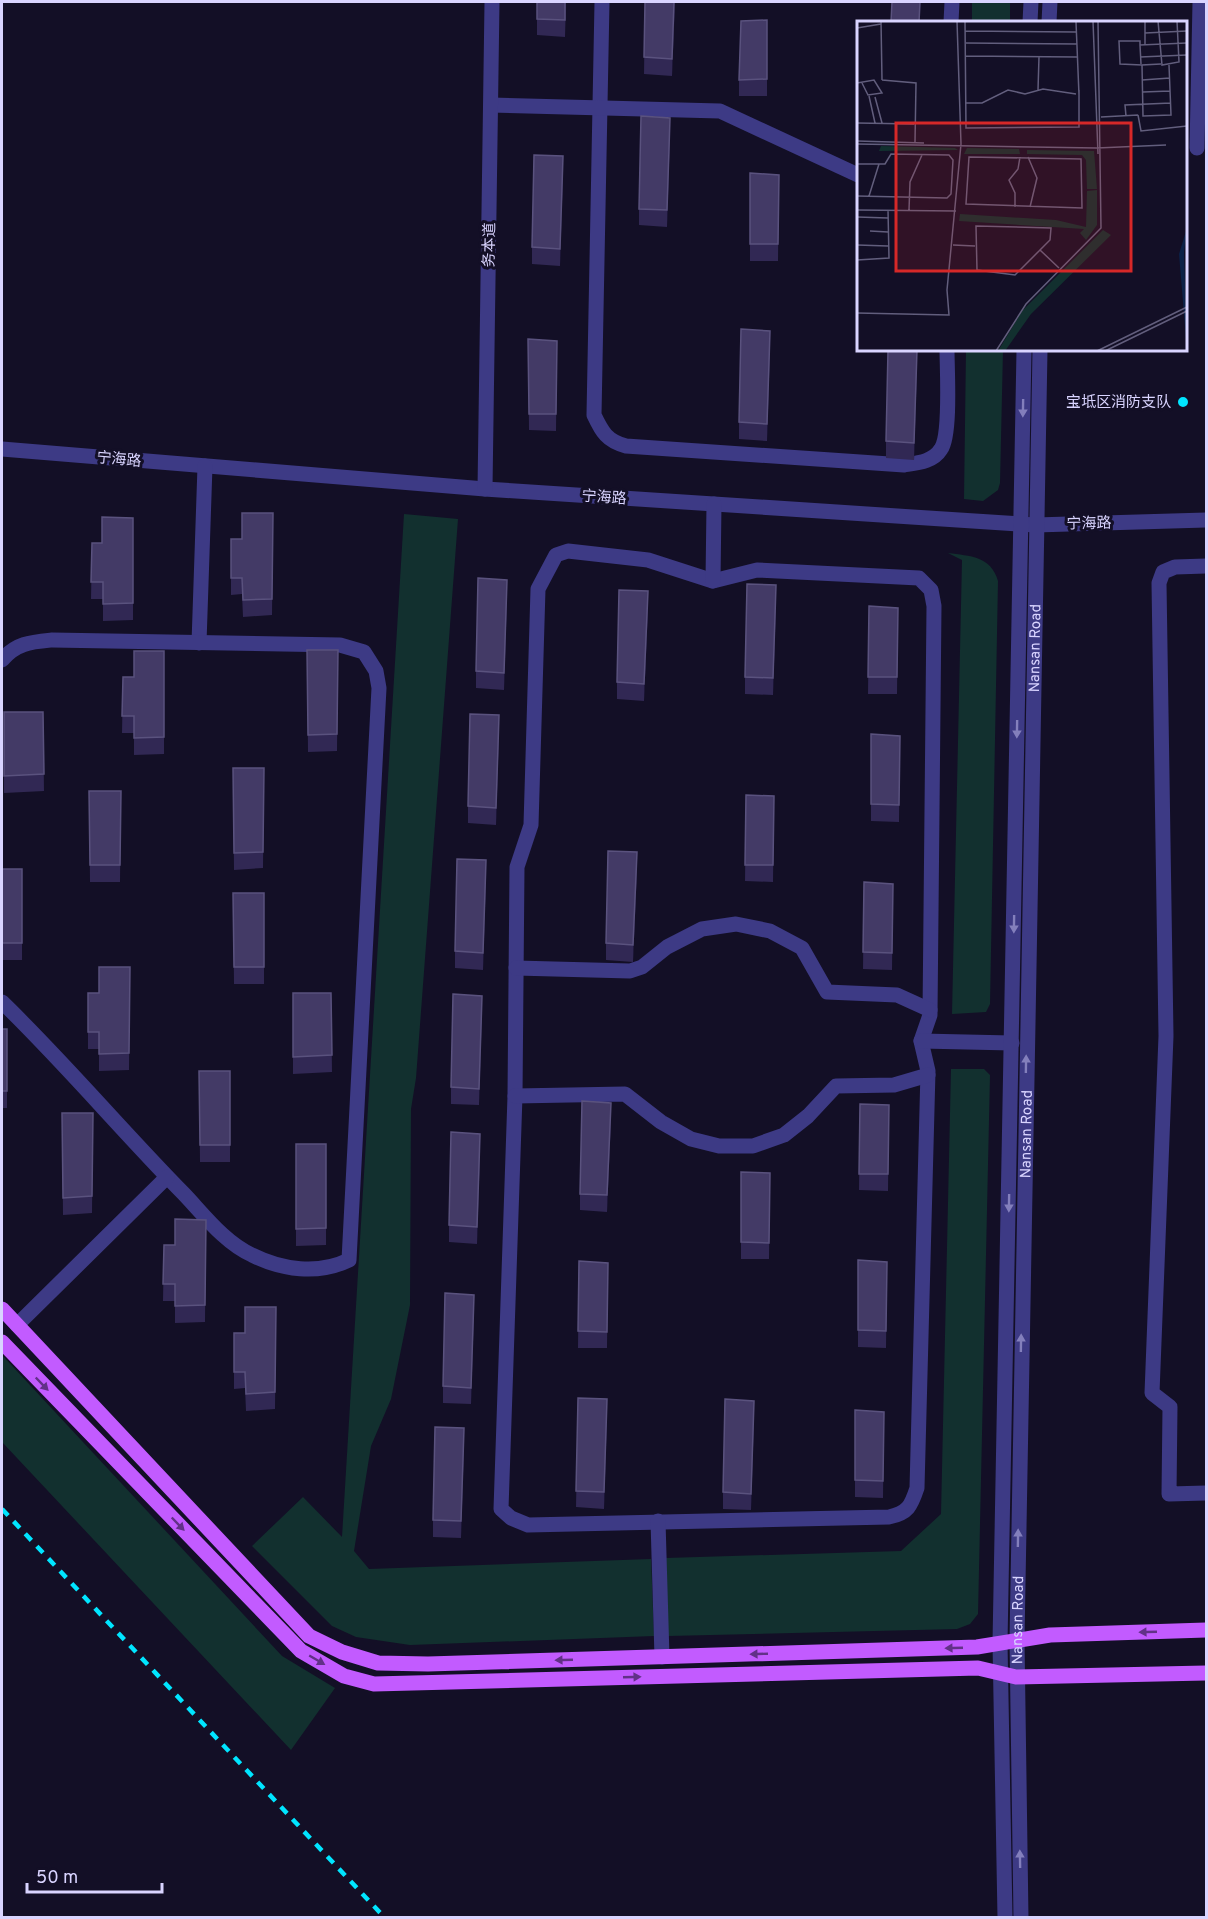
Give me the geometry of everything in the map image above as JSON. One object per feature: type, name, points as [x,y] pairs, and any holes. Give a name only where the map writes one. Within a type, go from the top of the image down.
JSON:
[{"type":"main road","points":[[2,1309],[309,1636],[342,1652],[378,1663],[977,1647],[1050,1635],[1206,1630]]},
{"type":"main road","points":[[2,1342],[301,1651],[344,1676],[374,1684],[978,1668],[1009,1675],[1206,1673]]},
{"type":"street","name":"务本道","points":[[485,489],[492,2]]},
{"type":"street","points":[[602,2],[594,415],[603,433],[613,443],[626,446],[903,465],[927,461],[942,449],[946,432],[947,351]]},
{"type":"street","points":[[951,2],[951,21]]},
{"type":"street","points":[[1030,2],[1030,21]]},
{"type":"street","points":[[1049,21],[1050,2]]},
{"type":"street","points":[[1196,149],[1200,2]]},
{"type":"street","points":[[491,105],[720,111],[857,175]]},
{"type":"street","name":"Nansan Road","points":[[1005,1917],[1009,1675],[1017,1640],[1028,524],[1024,351]]},
{"type":"street","name":"Nansan Road","points":[[1021,1917],[1009,1675],[1000,1643],[1012,1043],[1028,524],[1040,351]]},
{"type":"street","name":"宁海路","points":[[2,449],[485,489],[1028,524],[1206,520]]},
{"type":"street","points":[[199,643],[205,466]]},
{"type":"street","points":[[713,581],[714,504]]},
{"type":"street","points":[[568,551],[648,560],[713,581],[757,570],[919,578],[931,590],[934,606],[930,1010],[921,1041],[928,1075],[917,1488],[912,1505],[904,1513],[889,1517],[528,1525],[511,1518],[501,1509],[515,1096],[517,867],[531,825],[538,589],[547,568],[556,555],[568,551]]},
{"type":"street","points":[[1206,566],[1175,567],[1163,572],[1159,583],[1166,1036],[1152,1393],[1170,1407],[1170,1494],[1206,1493]]},
{"type":"street","points":[[2,660],[14,648],[27,643],[52,640],[340,645],[364,652],[376,671],[379,688],[349,1260],[334,1267],[307,1270],[278,1265],[250,1255],[224,1235],[167,1177],[2,1002]]},
{"type":"street","points":[[516,968],[630,971],[642,967],[667,947],[702,929],[736,924],[770,931],[802,948],[827,992],[897,995],[930,1010]]},
{"type":"street","points":[[921,1041],[1012,1043]]},
{"type":"street","points":[[515,1096],[625,1094],[662,1122],[691,1139],[719,1146],[753,1146],[784,1135],[808,1116],[836,1086],[894,1085],[928,1075]]},
{"type":"street","points":[[17,1325],[167,1177]]},
{"type":"street","points":[[658,1521],[662,1657]]},
{"type":"green space","points":[[972,2],[1010,2],[1010,21],[972,21]]},
{"type":"green space","points":[[966,351],[1003,351],[1000,483],[998,490],[983,501],[964,499]]},
{"type":"green space","points":[[404,514],[458,519],[416,1078],[411,1109],[410,1305],[391,1399],[371,1446],[354,1551],[369,1569],[651,1559],[654,1636],[410,1645],[356,1637],[332,1626],[252,1546],[303,1497],[342,1537]]},
{"type":"green space","points":[[948,553],[985,562],[995,573],[998,581],[990,1004],[986,1012],[952,1014],[962,560]]},
{"type":"green space","points":[[951,1069],[984,1069],[990,1075],[978,1614],[970,1624],[957,1629],[668,1636],[666,1558],[901,1551],[941,1514]]},
{"type":"green space","points":[[2,1355],[282,1656],[335,1688],[291,1750],[2,1442]]},
{"type":"building","points":[[537,2],[565,2],[565,20],[537,19]]},
{"type":"building","points":[[645,2],[674,2],[672,59],[644,57]]},
{"type":"building","points":[[892,2],[920,2],[919,21],[891,21]]},
{"type":"building","points":[[767,20],[767,79],[739,80],[741,21]]},
{"type":"building","points":[[641,116],[670,118],[667,210],[639,209]]},
{"type":"building","points":[[534,155],[563,156],[560,249],[532,247]]},
{"type":"building","points":[[750,173],[779,175],[778,244],[750,244]]},
{"type":"building","points":[[741,329],[770,331],[767,424],[739,422]]},
{"type":"building","points":[[528,339],[557,341],[556,414],[529,414]]},
{"type":"building","points":[[888,351],[917,351],[914,443],[886,441]]},
{"type":"building","points":[[242,513],[273,513],[272,599],[243,600],[242,578],[231,578],[231,539],[242,539]]},
{"type":"building","points":[[102,517],[133,518],[133,603],[103,604],[103,582],[91,582],[92,543],[102,543]]},
{"type":"building","points":[[478,578],[507,580],[504,673],[476,671]]},
{"type":"building","points":[[747,584],[776,585],[773,678],[745,677]]},
{"type":"building","points":[[619,590],[648,591],[644,684],[617,682]]},
{"type":"building","points":[[869,606],[898,608],[897,677],[868,677]]},
{"type":"building","points":[[307,650],[338,650],[337,734],[308,735]]},
{"type":"building","points":[[134,651],[164,651],[164,737],[134,738],[134,716],[122,716],[123,677],[134,677]]},
{"type":"building","points":[[4,712],[43,712],[44,774],[4,776]]},
{"type":"building","points":[[470,714],[499,715],[496,808],[468,806]]},
{"type":"building","points":[[871,734],[900,736],[899,805],[871,804]]},
{"type":"building","points":[[233,768],[264,768],[263,852],[234,853]]},
{"type":"building","points":[[89,791],[121,791],[120,865],[90,865]]},
{"type":"building","points":[[746,795],[774,796],[773,865],[745,865]]},
{"type":"building","points":[[608,851],[637,852],[633,945],[606,943]]},
{"type":"building","points":[[457,859],[486,860],[483,953],[455,951]]},
{"type":"building","points":[[2,869],[22,869],[22,943],[2,943]]},
{"type":"building","points":[[864,882],[893,884],[892,953],[863,952]]},
{"type":"building","points":[[233,893],[264,893],[264,967],[234,967]]},
{"type":"building","points":[[99,967],[130,967],[129,1053],[99,1054],[99,1032],[88,1032],[88,993],[99,993]]},
{"type":"building","points":[[293,993],[331,993],[332,1055],[293,1057]]},
{"type":"building","points":[[453,994],[482,996],[479,1089],[451,1087]]},
{"type":"building","points":[[2,1029],[7,1029],[7,1091],[2,1091]]},
{"type":"building","points":[[199,1071],[230,1071],[230,1145],[200,1145]]},
{"type":"building","points":[[582,1101],[611,1103],[607,1195],[580,1194]]},
{"type":"building","points":[[860,1104],[889,1105],[888,1174],[859,1174]]},
{"type":"building","points":[[62,1113],[93,1113],[92,1196],[63,1198]]},
{"type":"building","points":[[451,1132],[480,1134],[477,1227],[449,1225]]},
{"type":"building","points":[[296,1144],[326,1144],[326,1228],[296,1229]]},
{"type":"building","points":[[741,1172],[770,1173],[769,1243],[741,1242]]},
{"type":"building","points":[[175,1219],[206,1220],[205,1305],[175,1306],[175,1284],[163,1284],[164,1245],[175,1245]]},
{"type":"building","points":[[858,1260],[887,1262],[886,1331],[858,1330]]},
{"type":"building","points":[[579,1261],[608,1263],[607,1332],[578,1331]]},
{"type":"building","points":[[445,1293],[474,1295],[471,1388],[443,1386]]},
{"type":"building","points":[[245,1307],[276,1307],[275,1392],[246,1394],[245,1372],[234,1372],[234,1333],[245,1333]]},
{"type":"building","points":[[578,1398],[607,1399],[604,1492],[576,1491]]},
{"type":"building","points":[[725,1399],[754,1401],[751,1494],[723,1492]]},
{"type":"building","points":[[855,1410],[884,1412],[883,1481],[855,1480]]},
{"type":"building","points":[[435,1427],[464,1428],[461,1521],[433,1520]]},
{"type":"railway","points":[[2,1509],[385,1918]]},
{"type":"place","name":"宝坻区消防支队","points":[[1183,402]]}]
